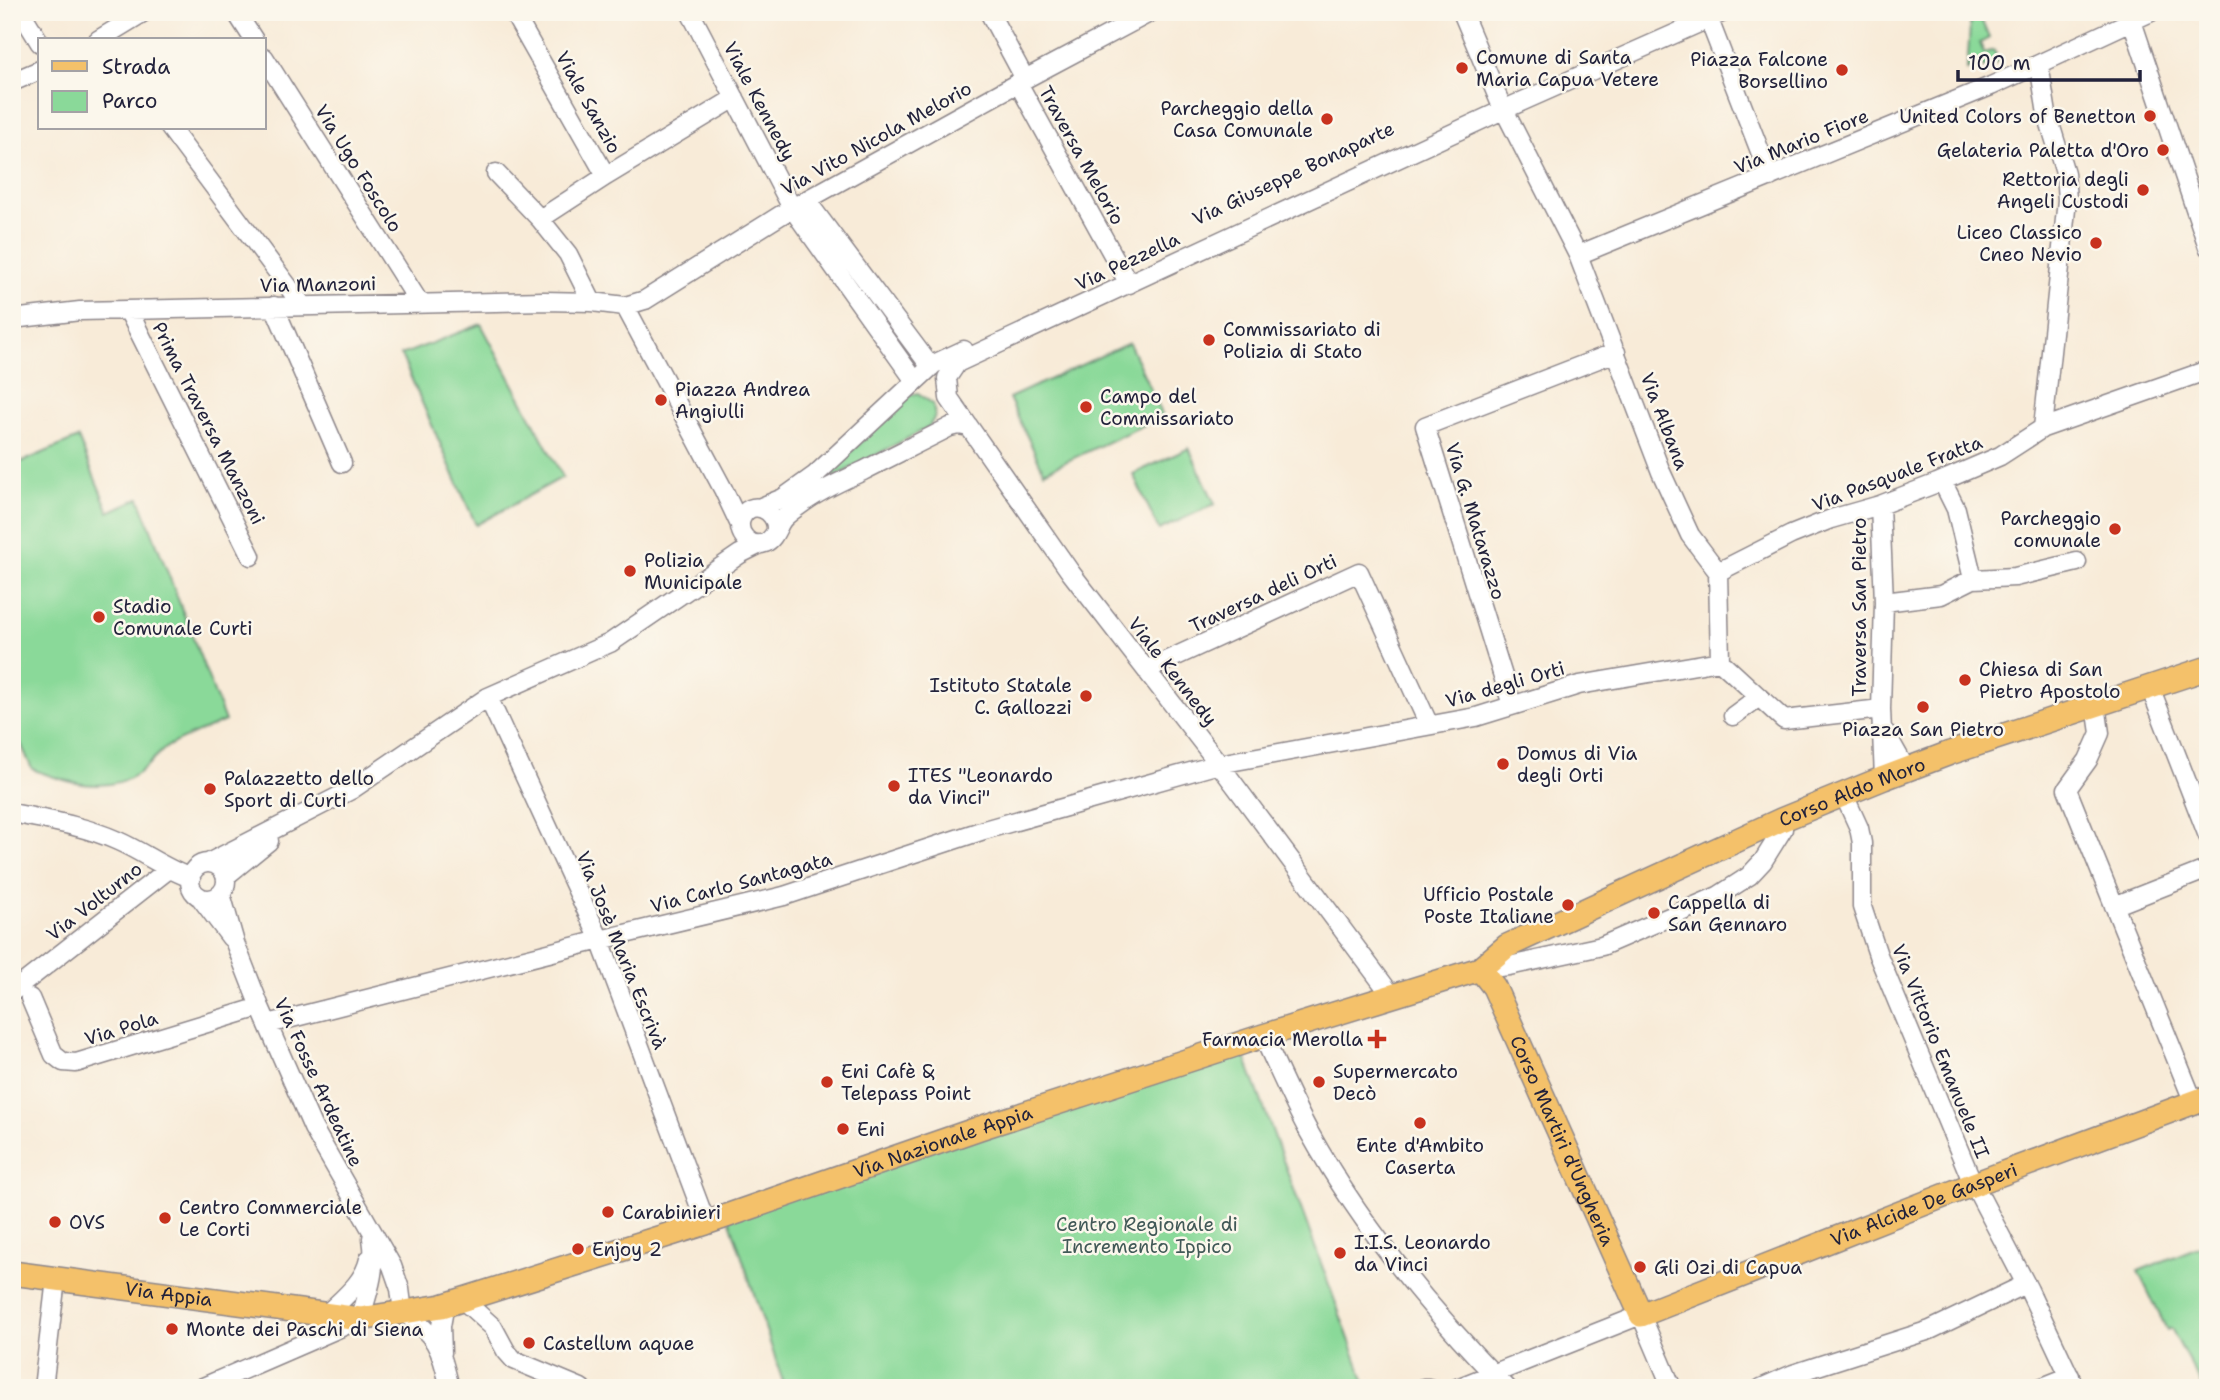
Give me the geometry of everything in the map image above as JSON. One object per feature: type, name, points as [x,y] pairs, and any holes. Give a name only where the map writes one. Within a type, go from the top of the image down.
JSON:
[{"type":"main road","name":"Corso Aldo Moro","points":[[1480,969],[1507,946],[1781,820],[1950,753],[2208,668]]},
{"type":"main road","name":"Via Nazionale Appia","points":[[403,1312],[454,1301],[706,1223],[981,1128],[1480,969]]},
{"type":"main road","name":"Corso Martiri d'Ungheria","points":[[1480,969],[1494,987],[1642,1315]]},
{"type":"main road","name":"Via Alcide De Gasperi","points":[[1642,1315],[1974,1184],[2201,1100]]},
{"type":"main road","name":"Via Appia","points":[[12,1273],[360,1319],[403,1312]]},
{"type":"street","points":[[21,12],[38,40]]},
{"type":"street","points":[[103,38],[119,18],[144,12]]},
{"type":"street","points":[[236,12],[253,38]]},
{"type":"street","name":"Viale Sanzio","points":[[513,12],[606,176]]},
{"type":"street","name":"Viale Kennedy","points":[[690,12],[735,98],[799,204],[915,381]]},
{"type":"street","name":"Traversa Melorio","points":[[989,12],[1022,81],[1127,279]]},
{"type":"street","name":"Via Albana","points":[[1462,12],[1502,104],[1578,255],[1678,510],[1690,535],[1718,572]]},
{"type":"street","name":"Via Mario Fiore","points":[[1578,255],[1991,86],[2131,16],[2151,12]]},
{"type":"street","points":[[1502,104],[1709,14],[1770,177]]},
{"type":"street","name":"Via Vito Nicola Melorio","points":[[625,306],[645,300],[799,204],[1140,15]]},
{"type":"street","points":[[2131,16],[2208,247]]},
{"type":"street","name":"Via Ugo Foscolo","points":[[266,60],[419,302]]},
{"type":"street","points":[[2039,64],[2047,114],[2065,173],[2067,201],[2043,428]]},
{"type":"street","points":[[12,82],[38,72]]},
{"type":"street","points":[[540,219],[735,98]]},
{"type":"street","name":"Via Pezzella","points":[[949,398],[947,378],[957,363],[1127,279],[1502,104]]},
{"type":"street","points":[[171,130],[302,305]]},
{"type":"street","points":[[496,173],[540,219],[568,254],[592,302]]},
{"type":"street","points":[[799,204],[931,367]]},
{"type":"street","points":[[146,856],[199,869],[351,790],[488,697],[610,643],[740,554],[771,539],[783,519],[931,367],[1127,279]]},
{"type":"street","points":[[645,300],[645,340]]},
{"type":"street","name":"Via Manzoni","points":[[12,319],[80,311],[419,302],[592,302],[625,306]]},
{"type":"street","points":[[274,306],[342,463]]},
{"type":"street","points":[[625,306],[723,489],[740,528],[748,541],[760,544]]},
{"type":"street","name":"Prima Traversa Manzoni","points":[[128,310],[251,556]]},
{"type":"street","name":"Via G. Matarazzo","points":[[1512,705],[1425,426],[1616,352]]},
{"type":"street","name":"Via Pasquale Fratta","points":[[1718,572],[1791,535],[1831,519],[1880,505],[2000,456],[2043,428],[2208,370]]},
{"type":"street","points":[[915,381],[933,387],[949,398],[944,415],[930,437]]},
{"type":"street","name":"Viale Kennedy","points":[[949,398],[1071,573],[1219,764],[1392,996]]},
{"type":"street","points":[[523,682],[589,644],[734,547],[744,514],[957,425],[969,427]]},
{"type":"street","points":[[1942,481],[1956,509],[1973,579]]},
{"type":"street","points":[[723,489],[771,512],[777,523],[776,529]]},
{"type":"street","name":"Traversa San Pietro","points":[[1880,505],[1884,602],[1881,709]]},
{"type":"street","points":[[1884,602],[1941,595],[1973,579],[2015,577],[2077,562]]},
{"type":"street","name":"Traversa deli Orti","points":[[1146,670],[1359,572],[1429,725]]},
{"type":"street","points":[[1718,572],[1720,661],[1784,720],[1881,709],[1884,778]]},
{"type":"street","name":"Via degli Orti","points":[[1219,764],[1476,717],[1579,685],[1720,661]]},
{"type":"street","points":[[2150,687],[2208,836]]},
{"type":"street","name":"Via Josè Maria Escrivà","points":[[488,697],[600,940],[706,1223]]},
{"type":"street","points":[[1733,716],[1759,697]]},
{"type":"street","points":[[2096,705],[2099,733],[2088,760],[2067,789],[2114,906],[2201,1100]]},
{"type":"street","points":[[1883,729],[1907,771]]},
{"type":"street","name":"Via Carlo Santagata","points":[[268,1024],[600,940],[784,897],[984,830],[1219,764]]},
{"type":"street","name":"Via Vittorio Emanuele II","points":[[1844,795],[1859,828],[1862,843],[1862,907],[1866,923],[1912,1040],[1974,1184],[2073,1382]]},
{"type":"street","points":[[12,813],[75,826],[116,840],[169,869],[219,866],[223,885]]},
{"type":"street","points":[[199,869],[192,889],[200,897],[211,898],[298,818]]},
{"type":"street","points":[[1480,969],[1509,966],[1602,946],[1718,896],[1749,876],[1763,861],[1783,829],[1781,820]]},
{"type":"street","name":"Via Volturno","points":[[12,992],[169,869]]},
{"type":"street","points":[[2114,906],[2208,869]]},
{"type":"street","name":"Via Fosse Ardeatine","points":[[223,885],[235,943],[260,1007],[313,1128],[392,1266],[400,1289],[403,1312]]},
{"type":"street","name":"Via Fosse Ardeatine","points":[[200,897],[235,943]]},
{"type":"street","name":"Via Pola","points":[[30,998],[54,1055],[63,1062],[76,1063],[260,1007]]},
{"type":"street","points":[[1263,1036],[1309,1132],[1396,1265],[1507,1388]]},
{"type":"street","points":[[269,1358],[314,1327],[368,1269],[371,1252],[370,1228]]},
{"type":"street","points":[[201,1388],[360,1319],[373,1278],[375,1256],[370,1228]]},
{"type":"street","points":[[43,1388],[56,1279]]},
{"type":"street","points":[[1761,1388],[1793,1374],[1930,1330],[2026,1284]]},
{"type":"street","points":[[494,1288],[491,1310],[493,1327],[506,1351],[514,1360],[581,1388]]},
{"type":"street","points":[[442,1356],[441,1326],[454,1301],[493,1327]]},
{"type":"street","points":[[403,1312],[424,1327],[435,1340],[450,1388]]},
{"type":"street","points":[[1457,1388],[1642,1315],[1672,1388]]},
{"type":"street","points":[[2040,1388],[2073,1382]]},
{"type":"street","points":[[1423,1388],[1429,1388]]},
{"type":"green space","points":[[1971,12],[1978,12],[1989,38],[1980,43],[1984,53],[1994,50],[1999,62],[1984,68],[1981,64],[1967,70]]},
{"type":"green space","points":[[481,324],[563,477],[476,525],[401,355]]},
{"type":"green space","name":"Campo del Commissariato","points":[[1129,343],[1163,416],[1044,472],[1009,398]]},
{"type":"green space","points":[[918,393],[933,404],[935,416],[929,427],[836,476],[828,473],[910,395]]},
{"type":"green space","name":"Stadio Comunale Curti","points":[[78,438],[109,512],[139,498],[225,721],[170,745],[137,774],[111,784],[98,785],[71,782],[32,769],[18,737],[12,739],[12,466]]},
{"type":"green space","points":[[1189,448],[1215,504],[1159,530],[1133,474]]},
{"type":"green space","name":"Centro Regionale di Incremento Ippico","points":[[1240,1043],[1367,1388],[785,1388],[728,1215]]},
{"type":"green space","points":[[2208,1243],[2208,1388],[2203,1388],[2171,1328],[2167,1330],[2138,1271]]},
{"type":"place","name":"Comune di Santa Maria Capua Vetere","points":[[1462,68]]},
{"type":"place","name":"Piazza Falcone Borsellino","points":[[1842,70]]},
{"type":"place","name":"United Colors of Benetton","points":[[2150,116]]},
{"type":"place","name":"Parcheggio della Casa Comunale","points":[[1327,119]]},
{"type":"place","name":"Gelateria Paletta d'Oro","points":[[2163,150]]},
{"type":"place","name":"Rettoria degli Angeli Custodi","points":[[2143,190]]},
{"type":"place","name":"Liceo Classico Cneo Nevio","points":[[2096,243]]},
{"type":"place","name":"Commissariato di Polizia di Stato","points":[[1209,340]]},
{"type":"place","name":"Piazza Andrea Angiulli","points":[[661,400]]},
{"type":"place","name":"Campo del Commissariato","points":[[1086,407]]},
{"type":"place","name":"Parcheggio comunale","points":[[2115,529]]},
{"type":"place","name":"Polizia Municipale","points":[[630,571]]},
{"type":"place","name":"Stadio Comunale Curti","points":[[99,617]]},
{"type":"place","name":"Chiesa di San Pietro Apostolo","points":[[1965,680]]},
{"type":"place","name":"Istituto Statale C. Gallozzi","points":[[1086,696]]},
{"type":"place","name":"Piazza San Pietro","points":[[1923,707]]},
{"type":"place","name":"Domus di Via degli Orti","points":[[1503,764]]},
{"type":"place","name":"ITES \"Leonardo da Vinci\"","points":[[894,786]]},
{"type":"place","name":"Palazzetto dello Sport di Curti","points":[[210,789]]},
{"type":"place","name":"Ufficio Postale Poste Italiane","points":[[1568,905]]},
{"type":"place","name":"Cappella di San Gennaro","points":[[1654,913]]},
{"type":"place","name":"Farmacia Merolla","points":[[1377,1039]]},
{"type":"place","name":"Eni Cafè & Telepass Point","points":[[827,1082]]},
{"type":"place","name":"Supermercato Decò","points":[[1319,1082]]},
{"type":"place","name":"Ente d'Ambito Caserta","points":[[1420,1123]]},
{"type":"place","name":"Eni","points":[[843,1129]]},
{"type":"place","name":"Carabinieri","points":[[608,1212]]},
{"type":"place","name":"Centro Commerciale Le Corti","points":[[165,1218]]},
{"type":"place","name":"OVS","points":[[55,1222]]},
{"type":"place","name":"Enjoy 2","points":[[578,1249]]},
{"type":"place","name":"I.I.S. Leonardo da Vinci","points":[[1340,1253]]},
{"type":"place","name":"Gli Ozi di Capua","points":[[1640,1267]]},
{"type":"place","name":"Monte dei Paschi di Siena","points":[[172,1329]]},
{"type":"place","name":"Castellum aquae","points":[[529,1343]]}]
